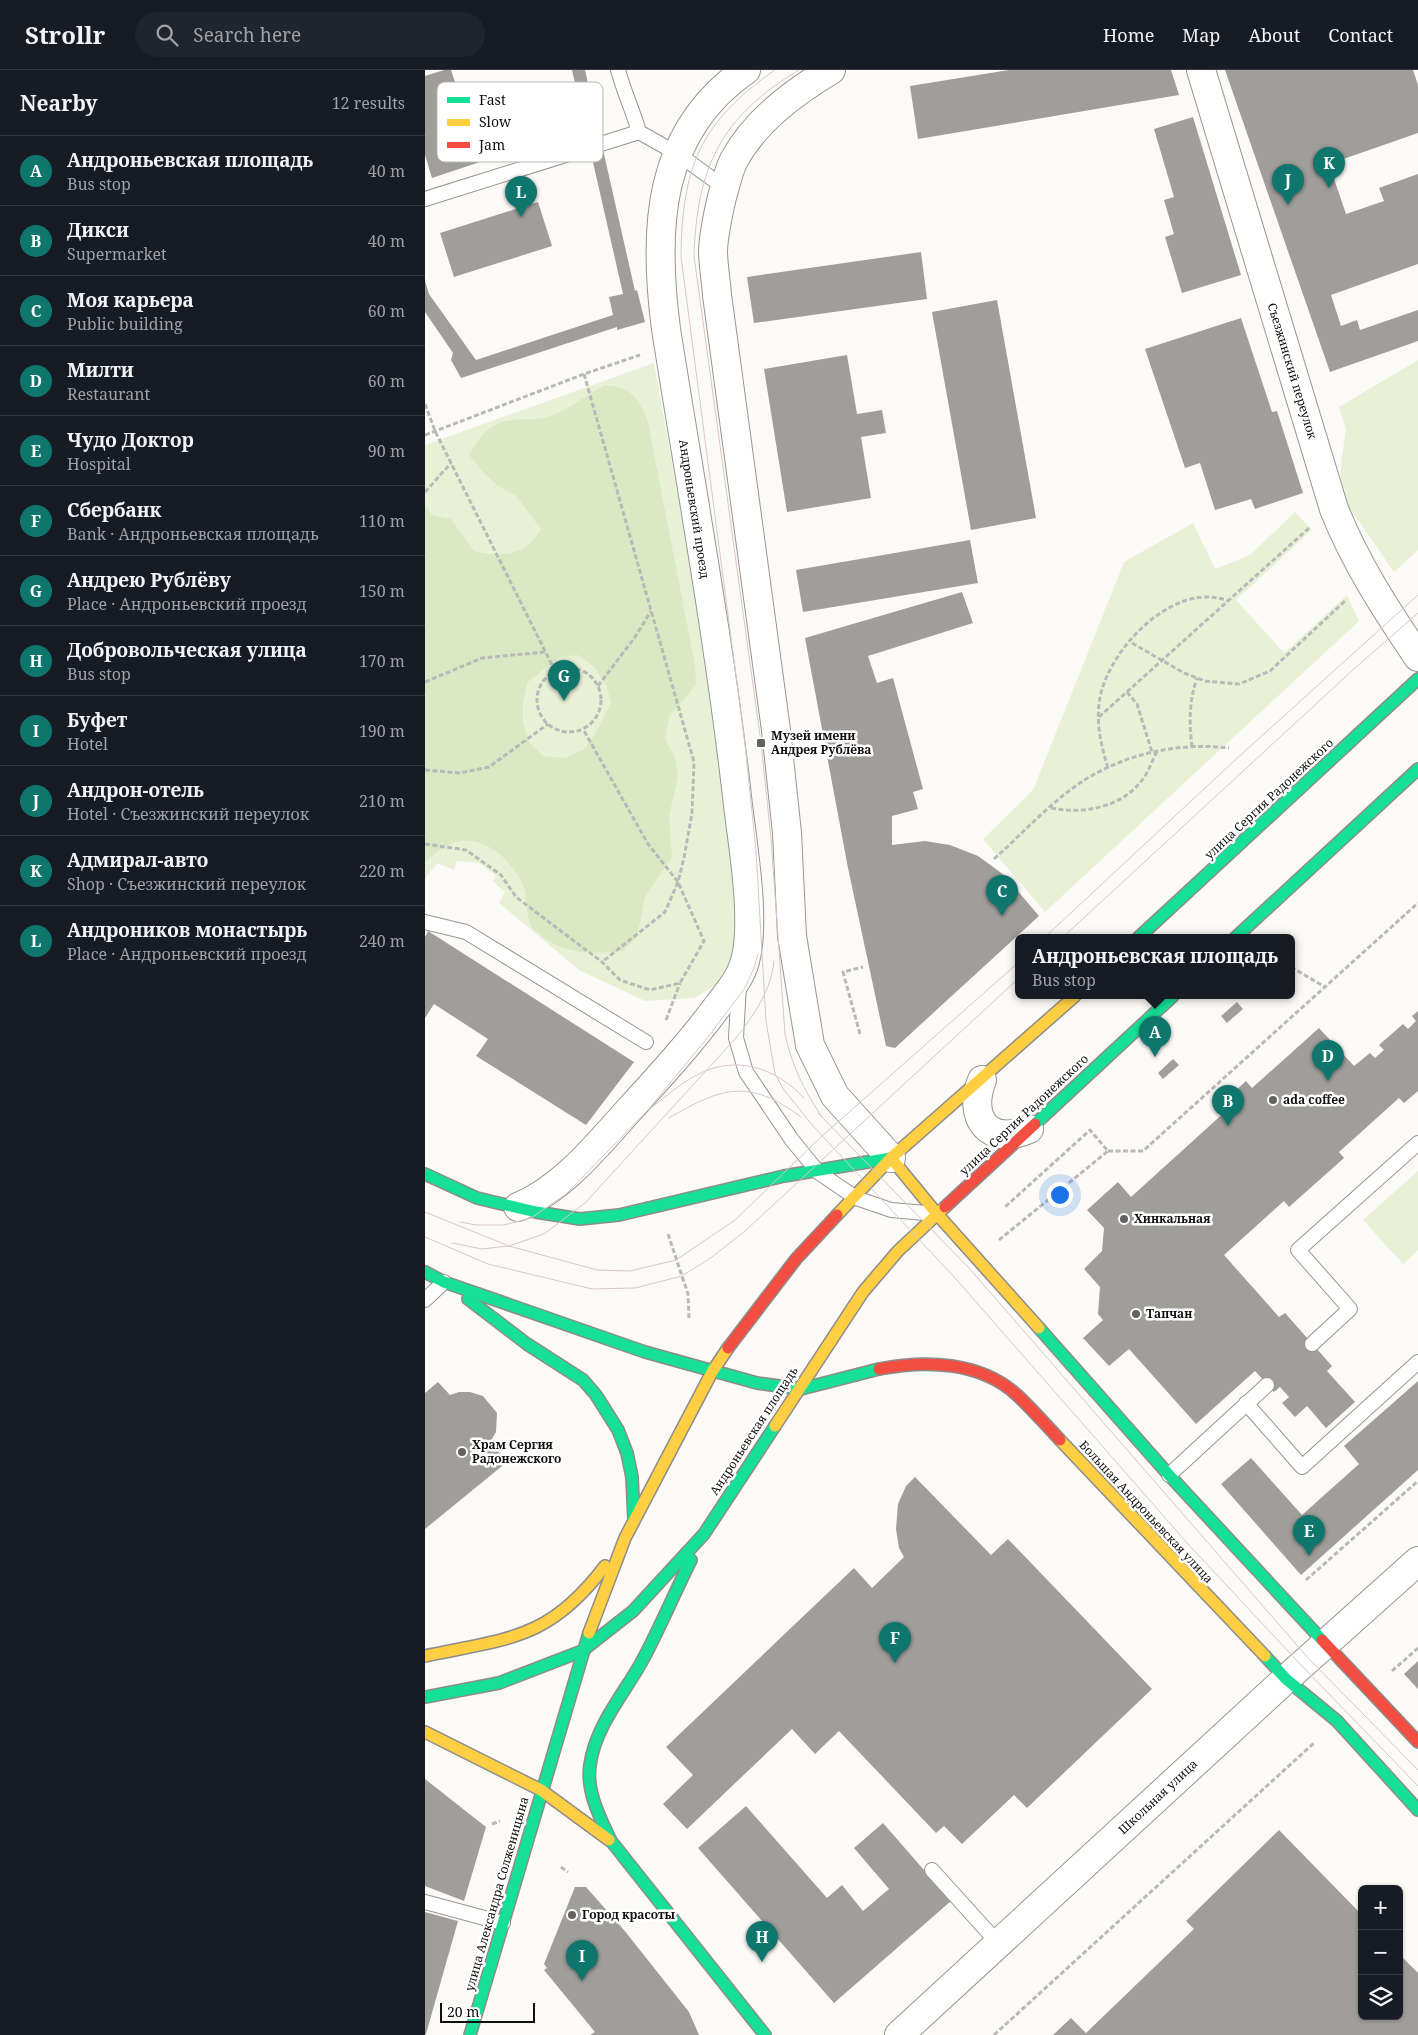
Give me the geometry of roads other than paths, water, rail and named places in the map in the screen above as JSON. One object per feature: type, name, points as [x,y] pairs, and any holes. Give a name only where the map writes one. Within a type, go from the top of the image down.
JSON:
[{"type":"main road","name":"улица Сергия Радонежского","points":[[1142,934],[1418,680]]},
{"type":"main road","points":[[1239,934],[1418,768]]},
{"type":"main road","points":[[541,1790],[582,1651],[625,1538],[711,1372],[796,1259],[856,1198],[891,1158],[982,1080],[1072,999]]},
{"type":"main road","name":"улица Сергия Радонежского","points":[[937,1214],[1170,999]]},
{"type":"main road","points":[[425,1174],[477,1198],[579,1219],[619,1215],[784,1176],[818,1172],[891,1158]]},
{"type":"main road","points":[[891,1158],[937,1214],[1169,1474],[1418,1742]]},
{"type":"main road","name":"Андроньевская площадь","points":[[425,1697],[499,1683],[582,1651],[633,1610],[704,1534],[797,1389],[863,1292],[898,1251],[937,1214]]},
{"type":"main road","points":[[425,1272],[444,1282],[574,1329],[711,1372],[797,1389]]},
{"type":"main road","points":[[444,1282],[527,1344],[583,1380],[596,1395],[618,1430],[627,1453],[632,1477],[634,1521]]},
{"type":"main road","name":"Большая Андроньевская улица","points":[[797,1389],[891,1366],[927,1363],[948,1363],[994,1378],[1016,1394],[1286,1679],[1337,1721],[1418,1810]]},
{"type":"main road","points":[[704,1534],[641,1662],[601,1734],[590,1765],[592,1792],[599,1815],[611,1841],[716,1976],[765,2035]]},
{"type":"main road","points":[[425,1656],[517,1637],[551,1621],[588,1590],[625,1538]]},
{"type":"main road","points":[[425,1732],[541,1790],[611,1841]]},
{"type":"main road","name":"улица Александра Солженицына","points":[[470,2035],[541,1790]]},
{"type":"street","name":"Андроньевский проезд","points":[[741,974],[746,960],[749,939],[744,854],[731,745],[666,329],[659,260],[663,200],[678,154],[692,126],[713,99],[746,70]]},
{"type":"street","points":[[831,70],[781,104],[760,124],[733,162],[717,216],[713,249],[717,295],[777,739],[787,833],[793,943],[810,1045],[835,1096],[891,1158]]},
{"type":"street","name":"Съезжинский переулок","points":[[1201,70],[1334,508],[1355,557],[1418,657]]},
{"type":"street","points":[[518,1207],[536,1200],[563,1177],[615,1126],[701,1029],[741,974]]},
{"type":"street","points":[[982,1080],[976,1103],[978,1114],[983,1123],[992,1132],[1003,1136],[1016,1135],[1029,1130]]},
{"type":"street","name":"Школьная улица","points":[[899,2035],[1286,1679],[1418,1561]]},
{"type":"lane","points":[[618,70],[625,97],[633,110],[639,132],[678,154],[725,188]]},
{"type":"lane","points":[[603,143],[639,132]]},
{"type":"lane","points":[[425,199],[543,162]]},
{"type":"lane","points":[[425,922],[466,932],[646,1042]]},
{"type":"lane","points":[[741,974],[736,1038],[746,1072],[792,1140],[818,1172],[856,1198],[891,1210],[937,1214]]},
{"type":"lane","points":[[1312,1344],[1350,1309],[1298,1250],[1418,1143]]},
{"type":"lane","points":[[425,1300],[444,1282]]},
{"type":"lane","points":[[1246,1404],[1302,1467],[1418,1362]]},
{"type":"lane","points":[[1169,1474],[1267,1385]]},
{"type":"lane","points":[[931,1870],[998,1944]]},
{"type":"lane","points":[[425,1902],[503,1923]]},
{"type":"tram line","points":[[775,70],[749,89],[729,108],[713,128],[700,149],[691,172],[686,197],[682,225],[681,257],[745,744],[756,851],[766,1021],[775,1074],[784,1090],[813,1126],[956,1279],[1188,1544],[1418,1786]]},
{"type":"tram line","points":[[799,70],[772,88],[750,107],[732,126],[718,148],[708,171],[701,196],[696,225],[694,256],[761,743],[771,838],[785,1034],[799,1077],[822,1117]]},
{"type":"tram line","points":[[1048,934],[1234,761],[1418,595]]},
{"type":"tram line","points":[[1066,934],[1355,668],[1418,613]]},
{"type":"tram line","points":[[460,1222],[476,1225],[504,1225],[531,1218],[566,1194],[647,1111],[708,1037],[745,988],[758,954]]},
{"type":"tram line","points":[[452,1243],[482,1249],[509,1246],[544,1234],[585,1203],[736,1038],[761,1002],[769,982],[774,961]]},
{"type":"tram line","points":[[425,1212],[509,1246],[597,1270],[630,1271],[676,1260],[735,1220],[822,1136],[1015,966]]},
{"type":"tram line","points":[[425,1237],[488,1264],[592,1289],[635,1288],[682,1276],[712,1257],[745,1231],[1015,982]]},
{"type":"tram line","points":[[647,1111],[677,1087],[697,1075],[726,1066],[741,1065],[755,1067],[768,1072],[781,1079],[804,1098]]},
{"type":"tram line","points":[[669,1118],[705,1099],[735,1091],[766,1096],[801,1117]]},
{"type":"tram line","points":[[818,1113],[969,1268],[1309,1659],[1418,1770]]},
{"type":"place","name":"Адмирал-авто","points":[[1329,188]]},
{"type":"place","name":"Андрон-отель","points":[[1288,205]]},
{"type":"place","name":"Андроников монастырь","points":[[521,217]]},
{"type":"place","name":"Андрею Рублёву","points":[[564,701]]},
{"type":"place","name":"Музей имени Андрея Рублёва","points":[[761,743]]},
{"type":"place","name":"Моя карьера","points":[[1002,916]]},
{"type":"place","name":"Андроньевская площадь","points":[[1155,1057]]},
{"type":"place","name":"Милти","points":[[1328,1081]]},
{"type":"place","name":"ada coffee","points":[[1273,1100]]},
{"type":"place","name":"Дикси","points":[[1228,1126]]},
{"type":"place","name":"Хинкальная","points":[[1124,1219]]},
{"type":"place","name":"Тапчан","points":[[1136,1314]]},
{"type":"place","name":"Храм Сергия Радонежского","points":[[462,1452]]},
{"type":"place","name":"Чудо Доктор","points":[[1309,1556]]},
{"type":"place","name":"Сбербанк","points":[[895,1663]]},
{"type":"place","name":"Город красоты","points":[[572,1915]]},
{"type":"place","name":"Добровольческая улица","points":[[762,1962]]},
{"type":"place","name":"Буфет","points":[[582,1981]]}]
